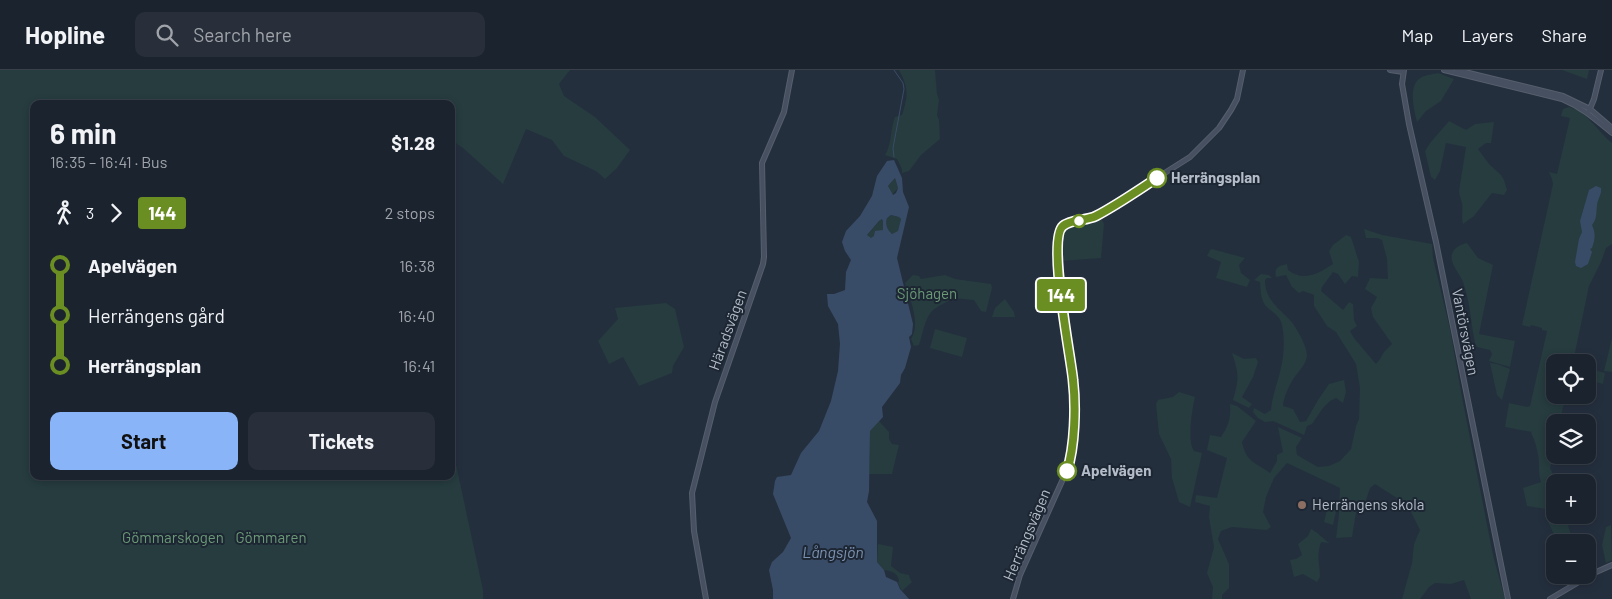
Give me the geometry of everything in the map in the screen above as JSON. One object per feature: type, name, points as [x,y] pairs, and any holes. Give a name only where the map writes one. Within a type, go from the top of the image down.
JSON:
[{"type":"street","name":"Häradsvägen","points":[[706,599],[692,517],[692,493],[715,402],[763,264],[762,162],[784,112],[792,70]]},
{"type":"street","name":"Herrängsvägen","points":[[1013,599],[1020,575],[1067,470],[1072,448],[1073,380],[1062,311],[1058,264],[1059,232],[1064,225],[1095,217],[1190,157],[1219,128],[1231,110],[1237,99],[1243,70]]},
{"type":"street","points":[[1390,70],[1404,71]]},
{"type":"street","points":[[1444,70],[1562,99],[1589,110],[1612,134]]},
{"type":"street","points":[[1457,70],[1563,96],[1589,110],[1612,128]]},
{"type":"street","points":[[1589,110],[1602,70]]},
{"type":"street","name":"Vantörsvägen","points":[[1404,71],[1402,84],[1409,124],[1434,234],[1508,599]]},
{"type":"street","points":[[1550,599],[1612,566]]},
{"type":"green space","name":"Gömmarskogen","points":[[0,70],[570,70],[559,84],[564,96],[595,117],[630,150],[617,168],[605,179],[596,171],[564,156],[552,140],[526,129],[503,184],[455,143],[455,100],[30,100],[30,480],[455,480],[455,460],[483,590],[483,599],[0,599]]},
{"type":"green space","points":[[899,70],[935,70],[939,100],[937,115],[940,139],[921,155],[909,171],[902,173],[897,159],[885,155],[889,146],[895,117],[902,115],[905,102],[906,87]]},
{"type":"green space","points":[[1562,70],[1589,70],[1587,79]]},
{"type":"green space","points":[[1438,73],[1454,79],[1441,101],[1426,111],[1417,122],[1414,111],[1414,85],[1422,77]]},
{"type":"green space","points":[[1569,107],[1575,109],[1587,117],[1612,143],[1612,244],[1606,248],[1589,286],[1575,354],[1546,354],[1546,404],[1564,404],[1562,414],[1546,414],[1546,464],[1551,464],[1550,468],[1553,474],[1546,474],[1546,509],[1527,506],[1523,488],[1541,482],[1538,453],[1532,432],[1505,427],[1509,403],[1530,406],[1547,331],[1531,325],[1530,327],[1522,325],[1553,184],[1549,172],[1557,174],[1570,118],[1561,116],[1563,109]]},
{"type":"green space","points":[[1449,121],[1466,130],[1475,124],[1494,122],[1491,143],[1486,143],[1478,149],[1489,164],[1501,175],[1507,190],[1504,195],[1492,193],[1474,216],[1463,224],[1462,203],[1459,191],[1466,147],[1446,143],[1440,171],[1435,180],[1431,177],[1425,151]]},
{"type":"green space","points":[[895,178],[898,188],[892,195],[888,186]]},
{"type":"green space","points":[[891,215],[901,219],[898,232],[892,234],[886,223],[887,218]]},
{"type":"green space","points":[[1099,218],[1104,224],[1101,258],[1061,261],[1064,232],[1072,227],[1095,221]]},
{"type":"green space","points":[[881,219],[883,230],[871,239],[867,235]]},
{"type":"green space","points":[[1364,229],[1382,235],[1432,244],[1433,258],[1450,329],[1493,555],[1505,599],[1471,599],[1464,580],[1451,584],[1435,583],[1429,587],[1420,599],[1402,599],[1412,563],[1414,544],[1420,530],[1410,510],[1403,502],[1375,484],[1370,488],[1365,503],[1357,507],[1352,537],[1336,538],[1340,488],[1287,463],[1274,478],[1266,497],[1263,512],[1271,527],[1267,530],[1232,527],[1221,531],[1218,539],[1229,564],[1229,588],[1222,595],[1222,599],[1212,599],[1213,587],[1207,573],[1214,547],[1209,517],[1210,506],[1195,502],[1196,495],[1217,498],[1227,458],[1207,450],[1210,435],[1221,437],[1228,425],[1230,404],[1237,406],[1256,421],[1242,442],[1249,458],[1270,473],[1277,461],[1277,455],[1283,452],[1278,427],[1302,438],[1296,447],[1297,455],[1318,467],[1329,466],[1340,461],[1351,449],[1359,419],[1360,388],[1356,364],[1336,332],[1327,326],[1314,306],[1314,295],[1303,291],[1299,293],[1292,287],[1286,275],[1276,277],[1276,269],[1287,264],[1288,270],[1299,276],[1322,271],[1333,264],[1329,251],[1333,245],[1346,235],[1351,237],[1359,262],[1358,277],[1352,276],[1345,284],[1338,274],[1333,272],[1321,291],[1343,310],[1349,302],[1353,304],[1354,320],[1357,326],[1350,331],[1376,364],[1392,344],[1373,317],[1371,308],[1377,297],[1365,289],[1370,278],[1388,279],[1387,259],[1382,240],[1366,238]]},
{"type":"green space","points":[[1467,243],[1478,258],[1493,265],[1479,334],[1515,341],[1510,367],[1489,361],[1492,354],[1490,350],[1477,347],[1475,343],[1465,289],[1451,257],[1456,248]]},
{"type":"green space","points":[[1212,249],[1245,258],[1239,265],[1241,273],[1250,280],[1247,287],[1216,278],[1221,262],[1207,256]]},
{"type":"green space","points":[[1261,274],[1269,275],[1272,278],[1265,280],[1269,297],[1294,325],[1303,341],[1307,355],[1306,361],[1289,388],[1283,406],[1293,409],[1300,422],[1306,421],[1329,384],[1344,380],[1346,392],[1343,403],[1336,398],[1330,401],[1312,424],[1307,426],[1304,435],[1273,421],[1265,422],[1253,412],[1254,408],[1265,414],[1271,410],[1284,348],[1281,322],[1263,302],[1260,282],[1254,280]]},
{"type":"green space","name":"Sjöhagen","points":[[913,275],[919,276],[921,279],[945,275],[955,279],[991,284],[992,288],[986,312],[981,311],[974,300],[953,298],[932,311],[927,319],[919,345],[914,346],[911,339],[914,333],[915,319],[905,283]]},
{"type":"green space","points":[[1005,299],[1014,312],[1015,317],[992,317],[995,308]]},
{"type":"green space","points":[[666,303],[675,309],[684,347],[673,366],[672,373],[639,386],[623,357],[609,364],[598,341],[618,319],[615,308]]},
{"type":"green space","points":[[935,329],[967,338],[962,357],[930,348]]},
{"type":"green space","points":[[1612,338],[1612,372],[1604,371]]},
{"type":"green space","points":[[1232,353],[1244,359],[1256,358],[1258,362],[1253,377],[1242,397],[1252,404],[1249,408],[1233,400],[1237,376]]},
{"type":"green space","points":[[1490,363],[1510,369],[1502,400],[1497,395]]},
{"type":"green space","points":[[1596,370],[1605,373],[1603,384],[1596,382]]},
{"type":"green space","points":[[1179,392],[1195,397],[1190,433],[1194,451],[1202,453],[1190,507],[1179,502],[1172,478],[1171,459],[1159,434],[1156,404],[1158,400],[1173,397]]},
{"type":"green space","points":[[879,421],[889,432],[889,439],[892,444],[899,445],[892,474],[869,474],[870,430]]},
{"type":"green space","points":[[1328,505],[1337,507],[1333,525],[1324,522]]},
{"type":"green space","points":[[1549,524],[1568,524],[1571,534],[1554,534]]},
{"type":"green space","points":[[1611,525],[1612,560],[1606,563],[1602,545],[1606,527]]},
{"type":"green space","points":[[1311,529],[1329,543],[1321,542],[1318,556],[1320,577],[1317,582],[1303,574],[1294,577],[1290,560],[1302,555],[1298,544],[1308,536]]},
{"type":"green space","points":[[878,544],[893,547],[891,566],[900,573],[909,575],[912,582],[902,591],[897,576],[892,572],[884,570],[877,562]]},
{"type":"water","name":"Långsjön","points":[[894,160],[902,178],[903,192],[909,207],[897,258],[913,324],[912,334],[909,337],[911,347],[900,383],[882,407],[883,417],[870,431],[869,491],[867,502],[877,521],[877,562],[884,570],[886,577],[897,582],[900,589],[909,599],[773,599],[769,570],[772,562],[783,552],[791,538],[773,494],[775,481],[777,477],[791,475],[801,453],[819,431],[831,401],[838,371],[840,344],[838,324],[828,306],[827,294],[834,294],[845,290],[846,272],[851,260],[842,242],[846,231],[860,216],[872,196],[877,176],[887,161]],"holes":[[[895,178],[898,188],[893,195],[888,186]],[[891,215],[901,219],[898,231],[892,234],[890,232],[886,225],[887,218]],[[882,219],[883,230],[875,231],[874,236],[871,238],[867,235]]]},
{"type":"water","points":[[1596,186],[1601,188],[1601,190],[1596,218],[1592,225],[1594,239],[1590,249],[1592,252],[1588,264],[1581,268],[1576,266],[1575,262],[1582,232],[1580,221],[1589,190]]},
{"type":"waterway","points":[[894,70],[903,83],[904,89],[893,148],[894,157]]},
{"type":"bus line","name":"144","points":[[1067,471],[1073,440],[1073,380],[1062,311],[1058,256],[1059,232],[1064,225],[1095,217],[1157,178]]},
{"type":"place","name":"Herrängsplan","points":[[1157,178]]},
{"type":"place","name":"Apelvägen","points":[[1067,471]]},
{"type":"place","name":"Herrängens skola","points":[[1302,505]]},
{"type":"park label","name":"Gömmaren","points":[[271,538]]}]
